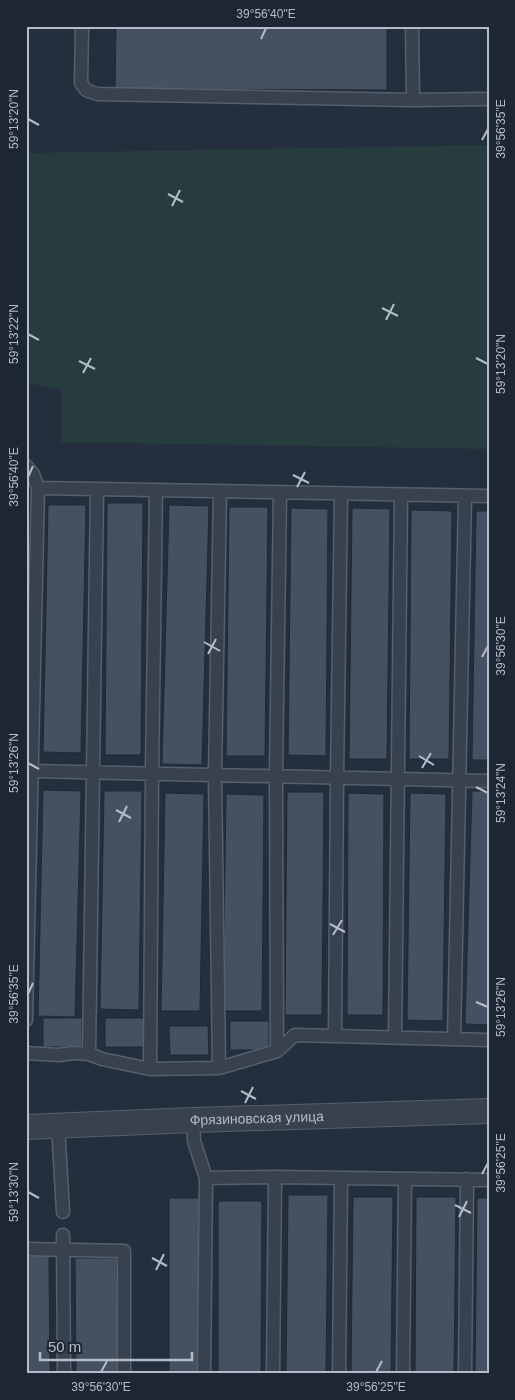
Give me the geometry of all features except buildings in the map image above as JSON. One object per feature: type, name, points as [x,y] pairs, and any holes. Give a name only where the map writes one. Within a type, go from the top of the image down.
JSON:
[{"type":"street","name":"Фрязиновская улица","points":[[26,1127],[489,1111]]},
{"type":"lane","points":[[82,26],[81,83],[86,90],[96,94],[412,100],[489,99]]},
{"type":"lane","points":[[412,26],[412,100]]},
{"type":"lane","points":[[26,466],[33,474],[38,488],[26,1020]]},
{"type":"lane","points":[[38,488],[489,496]]},
{"type":"lane","points":[[88,1054],[97,489]]},
{"type":"lane","points":[[150,1069],[156,490]]},
{"type":"lane","points":[[219,1068],[215,775],[220,492]]},
{"type":"lane","points":[[277,1051],[276,776],[280,493]]},
{"type":"lane","points":[[335,1036],[336,777],[341,494]]},
{"type":"lane","points":[[395,1038],[401,495]]},
{"type":"lane","points":[[454,1039],[464,496]]},
{"type":"lane","points":[[32,771],[489,781]]},
{"type":"lane","points":[[26,1053],[88,1054],[102,1059],[150,1069],[219,1068],[277,1051],[295,1035],[489,1040]]},
{"type":"lane","points":[[193,1120],[194,1141],[206,1178],[204,1374]]},
{"type":"lane","points":[[58,1126],[63,1212]]},
{"type":"lane","points":[[273,1374],[275,1177]]},
{"type":"lane","points":[[206,1178],[489,1180]]},
{"type":"lane","points":[[339,1374],[341,1178]]},
{"type":"lane","points":[[403,1374],[405,1179]]},
{"type":"lane","points":[[465,1374],[467,1179]]},
{"type":"lane","points":[[63,1235],[64,1374]]},
{"type":"lane","points":[[26,1249],[124,1251],[124,1374]]},
{"type":"green space","points":[[489,145],[489,449],[61,442],[61,389],[26,383],[26,153]]}]
